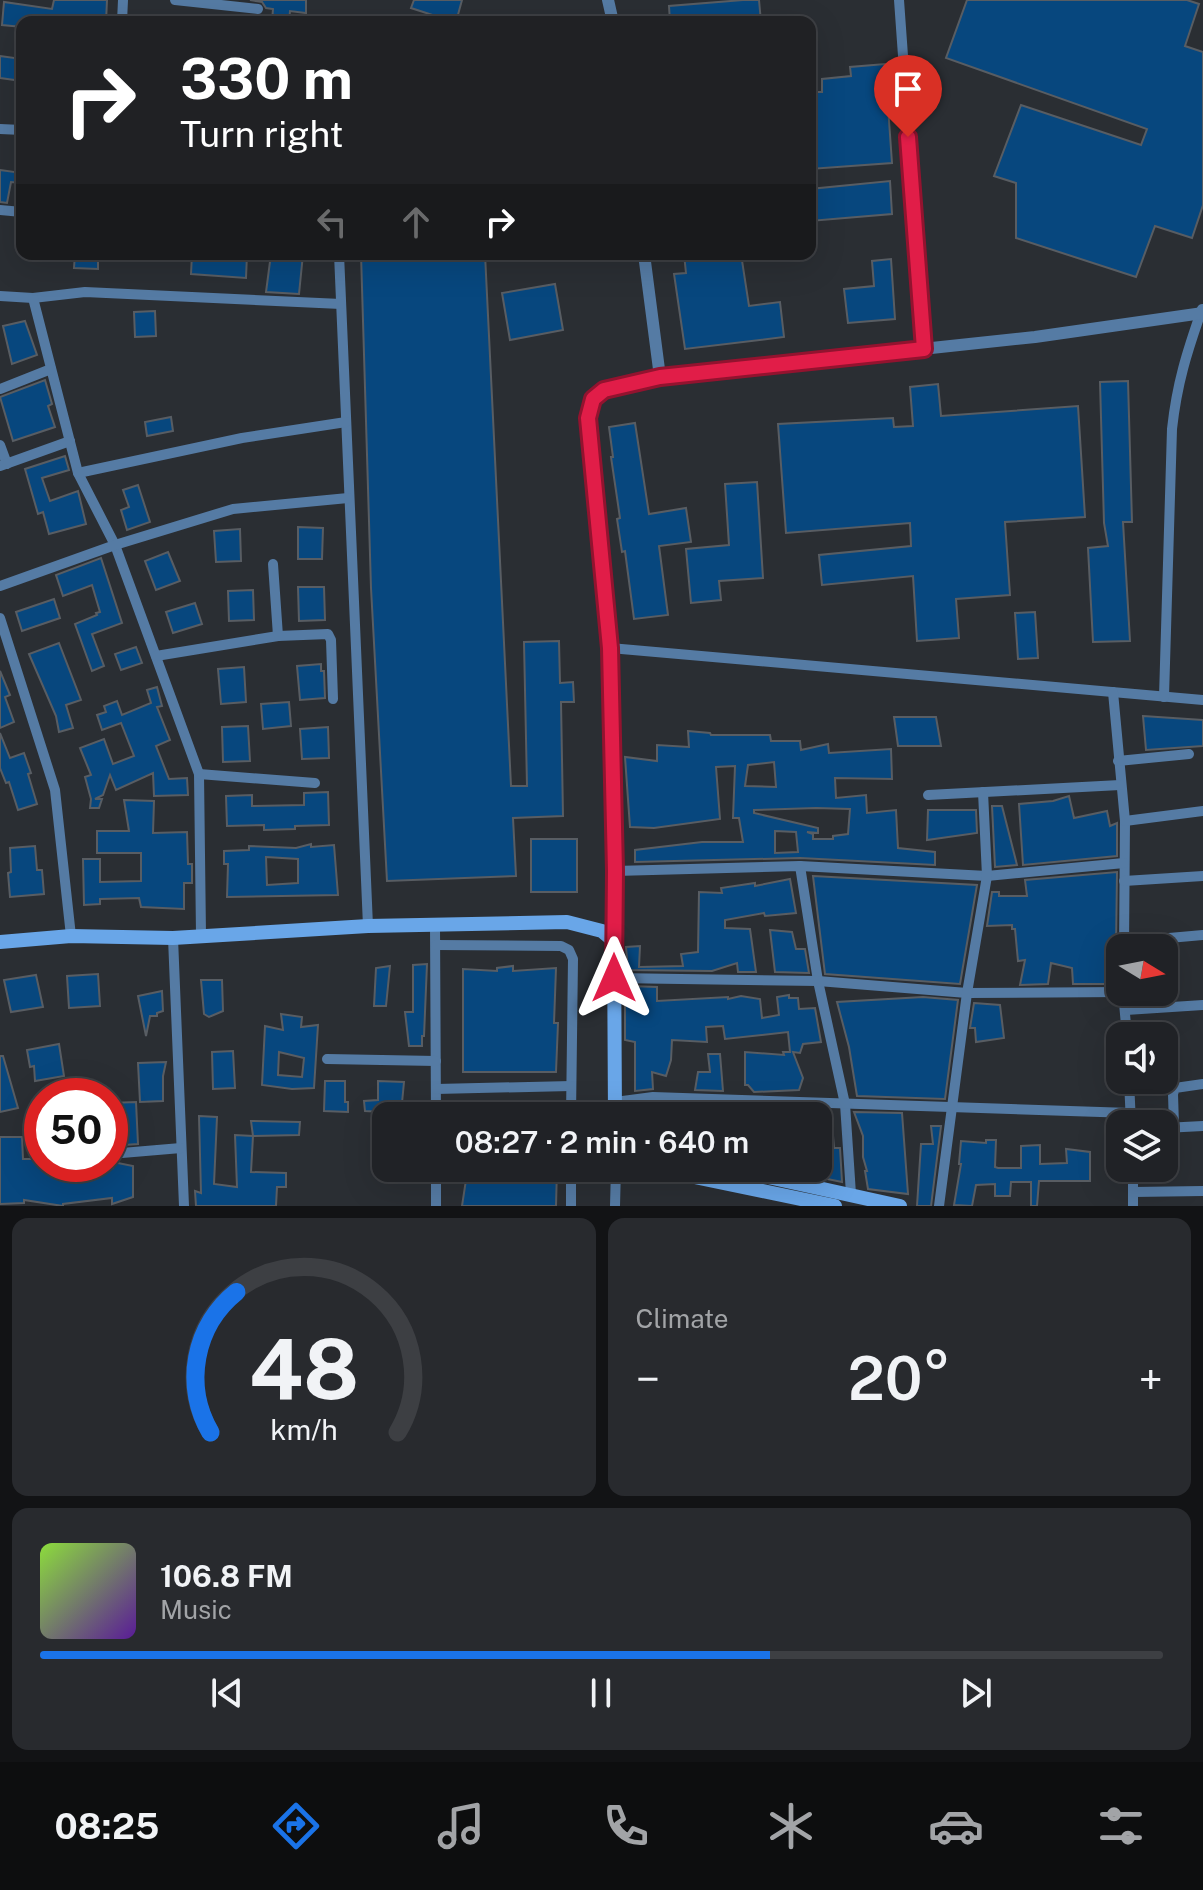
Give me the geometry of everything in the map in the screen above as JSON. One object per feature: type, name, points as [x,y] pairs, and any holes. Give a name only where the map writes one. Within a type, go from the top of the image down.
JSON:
[{"type":"main road","points":[[0,942],[71,936],[173,938],[368,926],[567,922],[602,931],[614,941],[615,1102]]},
{"type":"main road","points":[[710,1182],[790,1201],[835,1206]]},
{"type":"main road","points":[[794,1182],[900,1206]]},
{"type":"street","points":[[175,0],[258,9]]},
{"type":"street","points":[[899,0],[924,349]]},
{"type":"street","points":[[339,260],[368,926]]},
{"type":"street","points":[[645,260],[660,377]]},
{"type":"street","points":[[0,296],[33,298],[85,292],[341,304]]},
{"type":"street","points":[[33,298],[78,473],[115,545],[199,774],[201,935]]},
{"type":"street","points":[[614,941],[610,648],[588,418],[593,399],[604,390],[660,377],[1035,337],[1202,311],[1182,366],[1172,429],[1164,697]]},
{"type":"street","points":[[0,389],[51,369]]},
{"type":"street","points":[[78,473],[242,438],[346,422]]},
{"type":"street","points":[[0,445],[3,465],[70,441]]},
{"type":"street","points":[[0,586],[115,545],[233,509],[348,498]]},
{"type":"street","points":[[273,564],[278,636]]},
{"type":"street","points":[[0,618],[55,790],[71,936]]},
{"type":"street","points":[[156,656],[278,636],[328,634],[331,640],[333,699]]},
{"type":"street","points":[[610,648],[1203,700]]},
{"type":"street","points":[[1113,692],[1125,821],[1124,934]]},
{"type":"street","points":[[1118,761],[1189,754]]},
{"type":"street","points":[[199,774],[315,783]]},
{"type":"street","points":[[928,795],[1120,785]]},
{"type":"street","points":[[939,1206],[967,993],[987,876],[983,792]]},
{"type":"street","points":[[1125,821],[1203,811]]},
{"type":"street","points":[[615,871],[800,866],[987,876],[1124,863]]},
{"type":"street","points":[[800,866],[818,981],[845,1104],[851,1194]]},
{"type":"street","points":[[1124,881],[1203,876]]},
{"type":"street","points":[[435,926],[436,1102]]},
{"type":"street","points":[[1178,938],[1203,935]]},
{"type":"street","points":[[173,938],[184,1206]]},
{"type":"street","points":[[436,945],[561,946],[569,950],[573,959],[571,1102]]},
{"type":"street","points":[[614,978],[818,981],[967,993],[1106,992]]},
{"type":"street","points":[[1126,1010],[1203,1005]]},
{"type":"street","points":[[1125,1006],[1126,1022]]},
{"type":"street","points":[[327,1059],[436,1061]]},
{"type":"street","points":[[1171,1110],[1175,1088],[1203,1084]]},
{"type":"street","points":[[436,1089],[571,1086]]},
{"type":"street","points":[[637,1102],[653,1097],[790,1102]]},
{"type":"street","points":[[832,1104],[954,1106],[1106,1117]]},
{"type":"street","points":[[1178,1127],[1203,1126]]},
{"type":"street","points":[[128,1152],[181,1148]]},
{"type":"street","points":[[436,1182],[436,1206]]},
{"type":"street","points":[[571,1182],[571,1206]]},
{"type":"street","points":[[615,1206],[616,1182]]},
{"type":"street","points":[[1133,1182],[1133,1206]]},
{"type":"street","points":[[1133,1192],[1203,1191]]},
{"type":"building","points":[[54,0],[107,0],[106,16],[16,16],[16,26],[2,25],[4,2],[52,9]]},
{"type":"building","points":[[250,0],[306,0],[306,13],[290,11],[290,16],[272,16],[273,9],[266,8],[262,2]]},
{"type":"building","points":[[414,0],[462,0],[458,16],[436,16],[411,8]]},
{"type":"building","points":[[759,0],[760,16],[670,16],[669,6]]},
{"type":"building","points":[[967,0],[1187,0],[1199,4],[1185,46],[1203,52],[1203,205],[1192,238],[1155,226],[1136,277],[1016,238],[1016,183],[994,176],[1021,105],[1141,145],[1147,129],[946,58]]},
{"type":"building","points":[[0,56],[16,58],[16,80],[0,78]]},
{"type":"building","points":[[885,64],[892,163],[816,169],[816,92],[822,92],[822,79],[851,76],[850,67]]},
{"type":"building","points":[[0,170],[16,172],[16,182],[11,182],[7,203],[0,202]]},
{"type":"building","points":[[890,181],[892,214],[816,220],[816,188]]},
{"type":"building","points":[[891,259],[895,319],[848,323],[844,289],[874,286],[872,261]]},
{"type":"building","points":[[75,260],[98,260],[98,269],[74,268]]},
{"type":"building","points":[[192,260],[247,260],[246,278],[191,274]]},
{"type":"building","points":[[270,260],[302,260],[299,294],[266,292]]},
{"type":"building","points":[[361,260],[485,260],[511,786],[527,786],[524,642],[559,641],[560,683],[573,682],[574,702],[561,702],[563,816],[513,818],[516,876],[387,881],[371,588]]},
{"type":"building","points":[[685,260],[742,260],[749,306],[780,302],[784,337],[685,349],[674,274],[686,273]]},
{"type":"building","points":[[555,284],[563,330],[510,340],[502,293]]},
{"type":"building","points":[[155,311],[156,336],[135,337],[134,312]]},
{"type":"building","points":[[25,321],[37,355],[12,364],[3,326]]},
{"type":"building","points":[[45,380],[52,404],[48,406],[55,427],[13,441],[0,397]]},
{"type":"building","points":[[1128,381],[1132,522],[1123,522],[1130,641],[1093,642],[1088,548],[1108,546],[1104,523],[1100,382]]},
{"type":"building","points":[[938,384],[941,416],[1078,406],[1085,517],[1005,522],[1010,595],[956,599],[959,638],[917,641],[913,576],[822,585],[819,555],[911,546],[910,523],[786,533],[778,424],[893,418],[894,427],[913,426],[910,387]]},
{"type":"building","points":[[171,417],[173,431],[147,436],[145,422]]},
{"type":"building","points":[[635,423],[649,514],[686,508],[691,542],[659,546],[668,615],[634,619],[625,551],[622,552],[617,519],[620,518],[609,427]]},
{"type":"building","points":[[65,456],[69,470],[42,478],[50,501],[78,491],[86,524],[49,534],[43,512],[38,514],[25,469]]},
{"type":"building","points":[[757,482],[763,578],[719,581],[721,600],[691,603],[686,549],[729,545],[725,484]]},
{"type":"building","points":[[138,485],[150,522],[127,530],[121,510],[129,507],[123,490]]},
{"type":"building","points":[[298,527],[323,528],[322,559],[298,559]]},
{"type":"building","points":[[240,529],[241,561],[216,562],[214,531]]},
{"type":"building","points":[[168,552],[180,581],[156,590],[145,561]]},
{"type":"building","points":[[101,558],[122,623],[92,634],[104,666],[92,671],[75,624],[100,612],[92,585],[63,596],[56,575]]},
{"type":"building","points":[[298,587],[324,587],[325,620],[299,621]]},
{"type":"building","points":[[253,590],[254,620],[229,621],[228,591]]},
{"type":"building","points":[[54,599],[60,618],[22,631],[16,612]]},
{"type":"building","points":[[195,603],[202,624],[173,633],[166,612]]},
{"type":"building","points":[[1035,612],[1038,658],[1018,659],[1015,613]]},
{"type":"building","points":[[59,643],[81,700],[66,705],[73,728],[59,732],[56,716],[29,654]]},
{"type":"building","points":[[136,647],[142,663],[121,670],[115,654]]},
{"type":"building","points":[[321,664],[325,698],[300,700],[297,666]]},
{"type":"building","points":[[244,667],[246,702],[221,704],[218,669]]},
{"type":"building","points":[[0,671],[10,695],[5,697],[14,722],[0,728]]},
{"type":"building","points":[[157,687],[162,706],[157,707],[170,740],[156,746],[169,779],[187,778],[188,795],[154,796],[153,773],[116,790],[110,775],[103,795],[95,799],[102,799],[99,808],[90,808],[91,799],[85,777],[91,775],[80,748],[104,739],[113,764],[134,756],[121,723],[102,730],[97,715],[106,712],[104,706],[117,701],[122,715],[151,703],[147,690]]},
{"type":"building","points":[[289,702],[291,726],[263,729],[261,704]]},
{"type":"building","points":[[1143,716],[1203,720],[1203,746],[1146,750]]},
{"type":"building","points":[[894,717],[936,717],[941,746],[898,746]]},
{"type":"building","points":[[248,726],[250,761],[223,762],[222,727]]},
{"type":"building","points":[[328,727],[329,758],[302,759],[300,729]]},
{"type":"building","points":[[688,731],[711,735],[770,735],[771,741],[800,741],[801,750],[828,744],[829,753],[891,749],[892,779],[835,778],[836,798],[866,795],[867,813],[896,810],[898,848],[935,852],[935,865],[800,858],[635,862],[635,850],[702,842],[743,842],[739,818],[733,818],[735,766],[716,767],[720,819],[654,828],[630,827],[625,757],[657,761],[657,745],[689,747]],"holes":[[[774,762],[776,787],[745,786],[748,765]],[[850,809],[848,834],[833,836],[833,839],[813,839],[813,834],[807,832],[818,833],[818,828],[754,813],[754,810]],[[775,831],[796,832],[798,852],[775,853]]]},
{"type":"building","points":[[0,733],[10,758],[24,753],[37,804],[18,810],[9,782],[6,783],[0,768]]},
{"type":"building","points":[[328,792],[329,825],[264,830],[264,825],[227,826],[226,796],[252,795],[252,806],[304,805],[304,793]]},
{"type":"building","points":[[1069,796],[1074,818],[1107,811],[1110,826],[1117,823],[1117,856],[1023,865],[1019,804],[1053,801]]},
{"type":"building","points":[[124,800],[154,801],[153,833],[187,832],[192,883],[184,883],[184,909],[141,907],[139,898],[100,899],[100,904],[84,905],[83,859],[100,859],[100,882],[141,881],[141,853],[97,853],[97,831],[129,831]]},
{"type":"building","points":[[992,806],[1002,806],[1017,865],[995,867]]},
{"type":"building","points":[[928,810],[976,810],[977,833],[927,840]]},
{"type":"building","points":[[531,839],[577,839],[577,892],[531,892]]},
{"type":"building","points":[[311,844],[311,847],[334,845],[338,895],[227,897],[228,864],[224,864],[224,851],[249,850],[249,846],[296,848]],"holes":[[[266,857],[298,859],[298,883],[267,885]]]},
{"type":"building","points":[[35,846],[37,870],[42,870],[44,894],[10,897],[10,848]]},
{"type":"building","points":[[1117,872],[1116,934],[1106,934],[1106,984],[1073,984],[1072,968],[1051,963],[1048,984],[1020,985],[1025,960],[1018,961],[1015,929],[1012,925],[987,926],[992,892],[999,892],[999,896],[1027,896],[1025,880]]},
{"type":"building","points":[[813,876],[977,885],[960,984],[825,974]]},
{"type":"building","points":[[790,879],[796,913],[765,916],[764,913],[725,920],[725,928],[750,929],[756,972],[738,972],[737,963],[712,971],[628,970],[626,947],[640,946],[639,967],[683,966],[681,954],[698,952],[699,892],[722,893],[721,888],[755,883],[755,886]]},
{"type":"building","points":[[770,930],[792,932],[796,949],[805,949],[809,973],[775,972]]},
{"type":"building","points":[[427,964],[422,1046],[409,1046],[405,1012],[413,1012],[413,965]]},
{"type":"building","points":[[390,966],[386,1006],[374,1006],[376,968]]},
{"type":"building","points":[[513,966],[513,971],[556,968],[556,1072],[463,1072],[463,969],[497,971],[497,968]]},
{"type":"building","points":[[98,974],[100,1006],[69,1008],[67,976]]},
{"type":"building","points":[[36,975],[43,1007],[11,1012],[4,980]]},
{"type":"building","points":[[201,980],[222,980],[223,1011],[209,1017],[204,1014]]},
{"type":"building","points":[[629,986],[657,987],[657,1001],[741,996],[760,999],[762,1018],[779,1015],[777,997],[789,995],[789,998],[798,998],[799,1009],[815,1008],[821,1042],[803,1044],[800,1053],[793,1052],[803,1078],[799,1090],[754,1092],[745,1085],[745,1052],[784,1055],[783,1052],[790,1052],[788,1032],[725,1039],[723,1026],[706,1027],[707,1042],[672,1040],[666,1076],[652,1072],[653,1089],[635,1091],[635,1042],[625,1040],[625,994],[629,994]]},
{"type":"building","points":[[162,991],[163,1011],[157,1016],[150,1016],[146,1036],[138,996]]},
{"type":"building","points":[[923,997],[958,1000],[945,1099],[857,1096],[837,1002]]},
{"type":"building","points":[[974,1003],[1000,1005],[1004,1038],[976,1042],[975,1028],[970,1028]]},
{"type":"building","points":[[281,1014],[302,1017],[301,1027],[318,1025],[314,1088],[262,1085],[265,1026],[283,1030]],"holes":[[[279,1052],[304,1058],[302,1077],[278,1075]]]},
{"type":"building","points":[[59,1044],[64,1076],[35,1078],[34,1066],[30,1067],[27,1050]]},
{"type":"building","points":[[233,1051],[235,1088],[213,1089],[212,1052]]},
{"type":"building","points":[[708,1054],[720,1054],[723,1091],[695,1090],[698,1072],[710,1072]]},
{"type":"building","points":[[0,1056],[3,1056],[18,1108],[0,1112]]},
{"type":"building","points":[[166,1062],[163,1101],[140,1102],[138,1063]]},
{"type":"building","points":[[325,1081],[345,1081],[348,1112],[324,1111]]},
{"type":"building","points":[[378,1081],[404,1082],[402,1102],[372,1102],[372,1111],[365,1111],[364,1101],[378,1100]]},
{"type":"building","points":[[128,1102],[136,1102],[138,1144],[128,1145]]},
{"type":"building","points":[[854,1112],[902,1113],[908,1194],[868,1189],[863,1136]]},
{"type":"building","points":[[199,1116],[217,1117],[214,1184],[237,1187],[235,1135],[253,1136],[251,1172],[286,1173],[286,1187],[277,1187],[276,1206],[196,1206],[195,1191],[201,1193]]},
{"type":"building","points":[[251,1121],[300,1122],[299,1135],[253,1136]]},
{"type":"building","points":[[832,1123],[834,1148],[840,1148],[842,1182],[832,1180]]},
{"type":"building","points":[[931,1126],[941,1126],[931,1206],[917,1206],[921,1144],[933,1144]]},
{"type":"building","points":[[0,1137],[22,1137],[24,1182],[128,1182],[128,1165],[133,1166],[133,1197],[112,1204],[112,1198],[63,1206],[24,1200],[24,1203],[0,1204]]},
{"type":"building","points":[[986,1140],[996,1140],[995,1167],[998,1168],[1021,1168],[1021,1146],[1040,1145],[1040,1164],[1067,1163],[1066,1149],[1090,1152],[1090,1181],[1039,1181],[1037,1206],[1031,1206],[1031,1182],[1011,1182],[1010,1196],[995,1196],[995,1184],[976,1185],[972,1206],[954,1205],[961,1164],[961,1141],[986,1143]]},
{"type":"building","points":[[466,1182],[557,1182],[556,1206],[462,1206]]},
{"type":"route","points":[[614,978],[610,648],[588,418],[593,399],[604,390],[660,377],[924,349],[908,137]]}]
